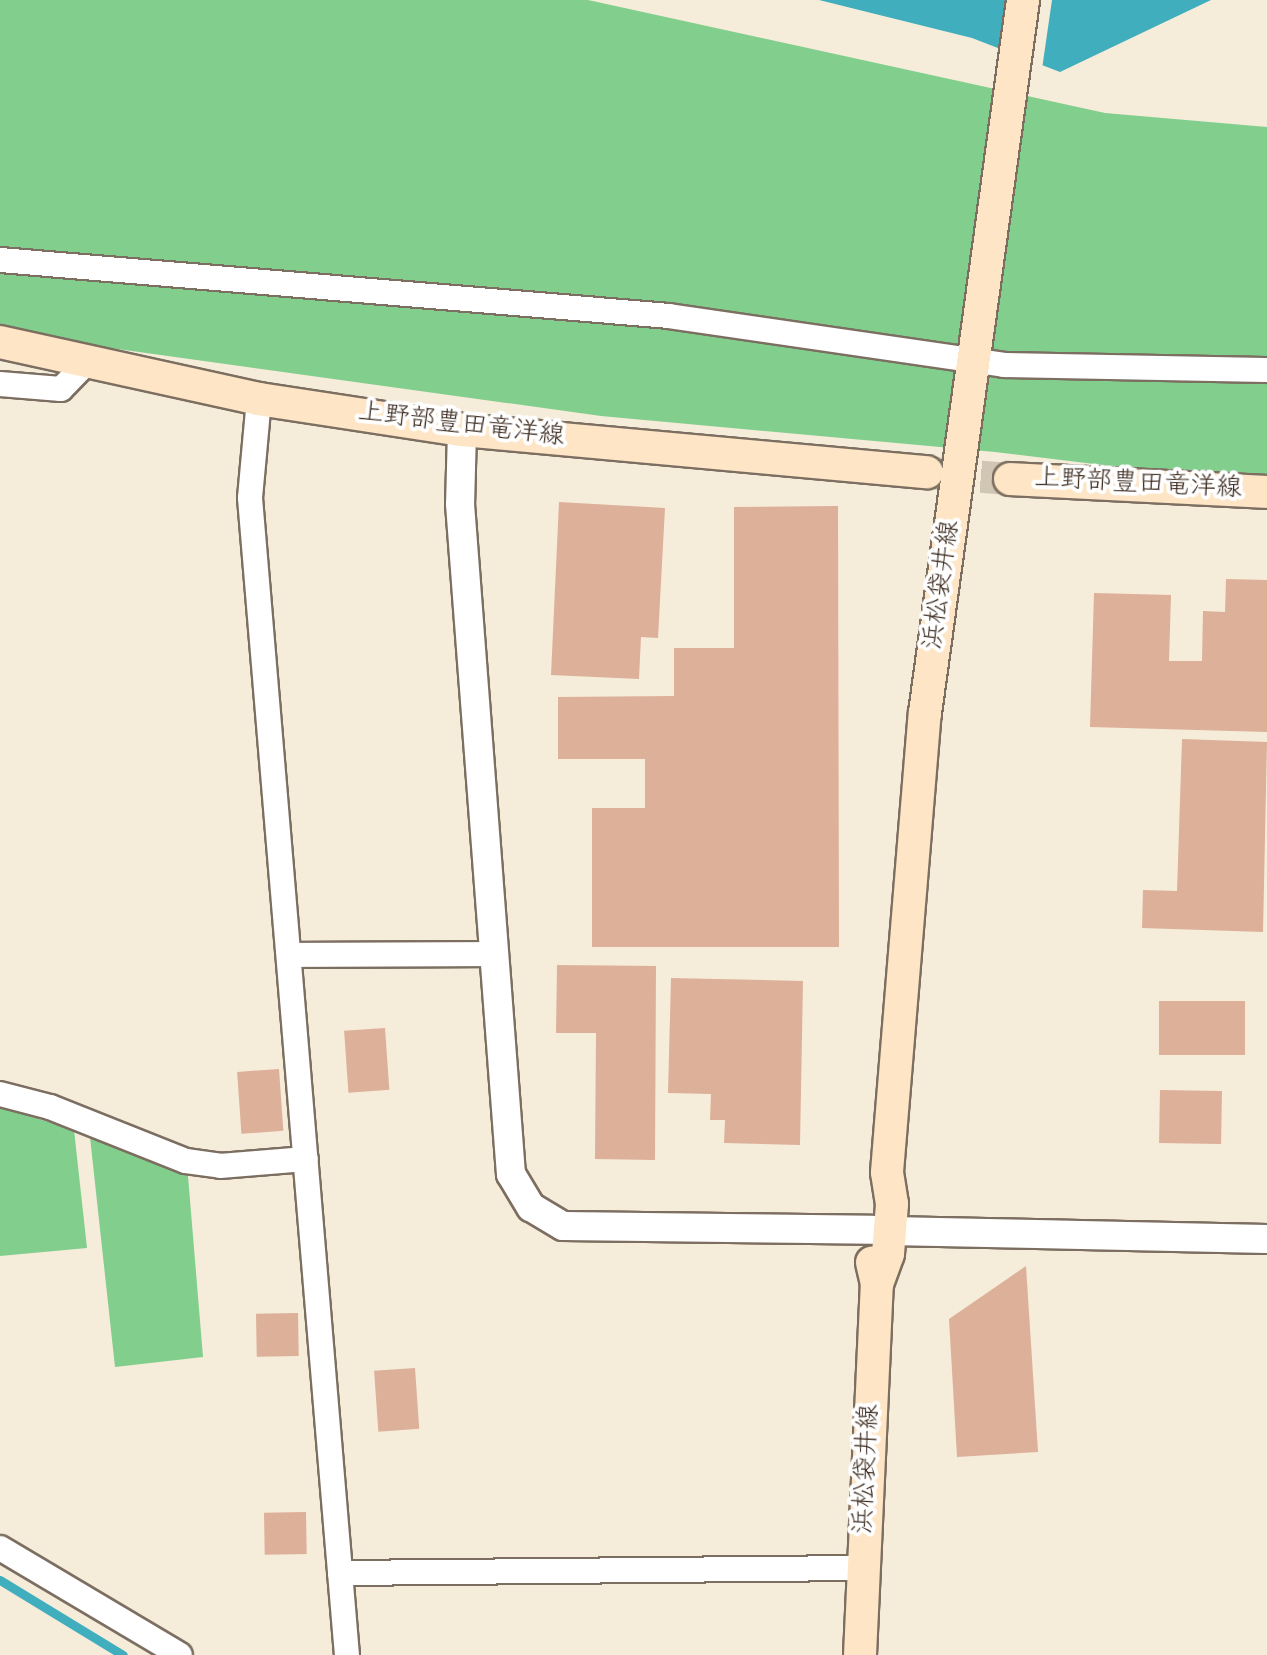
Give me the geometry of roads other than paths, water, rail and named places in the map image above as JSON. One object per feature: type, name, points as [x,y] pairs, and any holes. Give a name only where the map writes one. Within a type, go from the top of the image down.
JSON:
[{"type":"main road","name":"浜松袋井線","points":[[860,1655],[877,1284],[925,713],[1023,0]]},
{"type":"main road","name":"上野部豊田竜洋線","points":[[0,342],[259,399],[462,430],[927,472]]},
{"type":"main road","name":"上野部豊田竜洋線","points":[[1010,479],[1267,492]]},
{"type":"street","points":[[0,260],[669,316],[974,362],[1267,370]]},
{"type":"street","points":[[0,384],[61,389],[86,363]]},
{"type":"street","points":[[259,399],[250,498],[347,1655]]},
{"type":"street","points":[[462,430],[460,504],[511,1174],[531,1207],[563,1226],[1267,1239]]},
{"type":"street","points":[[290,955],[492,954]]},
{"type":"street","points":[[0,1094],[50,1107],[186,1161],[220,1166],[306,1159]]},
{"type":"street","points":[[0,1548],[180,1655]]},
{"type":"street","points":[[340,1573],[863,1568]]},
{"type":"water","points":[[819,0],[1211,0],[1060,72],[972,38]]},
{"type":"waterway","points":[[0,1580],[123,1655]]},
{"type":"tunnel","points":[[933,473],[1010,479]]}]
